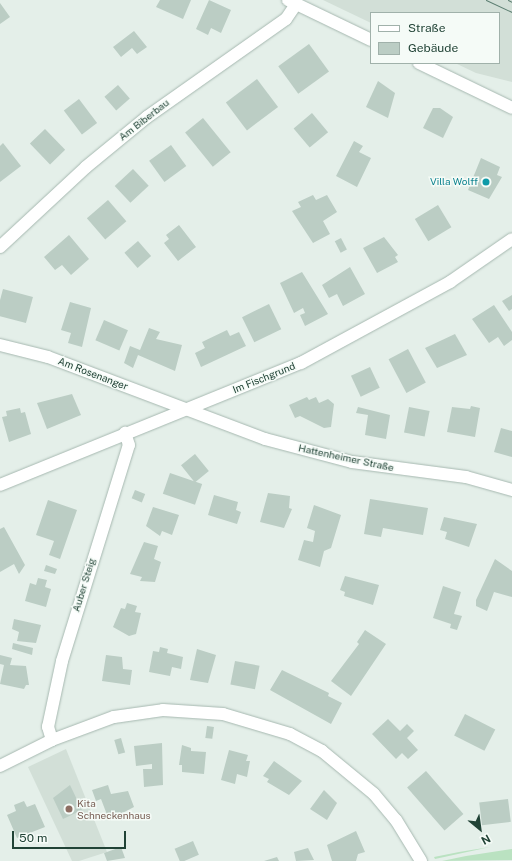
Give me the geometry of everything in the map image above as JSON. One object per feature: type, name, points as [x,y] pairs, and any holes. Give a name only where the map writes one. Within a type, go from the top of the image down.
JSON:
[{"type":"street","points":[[292,2],[370,40]]},
{"type":"street","name":"Am Biberbau","points":[[0,247],[98,157],[147,117],[286,18],[292,2]]},
{"type":"street","points":[[421,64],[512,108]]},
{"type":"street","name":"Im Fischgrund","points":[[0,485],[125,433],[301,363],[376,324],[450,282],[512,239]]},
{"type":"street","name":"Am Rosenanger","points":[[0,345],[48,357],[183,410]]},
{"type":"street","name":"Hattenheimer Straße","points":[[183,410],[309,452],[415,472],[466,477],[512,490]]},
{"type":"street","name":"Auber Steig","points":[[52,740],[48,727],[62,661],[129,445],[125,433]]},
{"type":"street","points":[[0,766],[52,740],[114,717],[143,712],[191,710],[263,724],[309,743],[351,773],[396,820],[421,861]]},
{"type":"shaded area","points":[[323,0],[512,0],[512,82],[476,73],[457,64],[500,64],[500,12],[370,12],[370,23]]},
{"type":"shaded area","name":"Kita Schneckenhaus","points":[[66,749],[107,852],[79,861],[72,861],[28,767]]},
{"type":"green space","points":[[490,847],[435,859],[434,857],[459,852]]},
{"type":"green space","points":[[512,849],[512,860],[442,861],[466,856]]},
{"type":"building","points":[[160,0],[191,0],[183,19],[156,7]]},
{"type":"building","points":[[209,0],[231,10],[221,33],[211,28],[208,35],[196,29]]},
{"type":"building","points":[[0,3],[10,17],[0,24]]},
{"type":"building","points":[[134,31],[147,47],[137,54],[132,48],[121,57],[113,47]]},
{"type":"building","points":[[309,44],[329,72],[298,94],[278,66]]},
{"type":"building","points":[[257,79],[278,107],[247,130],[226,102]]},
{"type":"building","points":[[378,81],[395,93],[388,118],[366,107]]},
{"type":"building","points":[[118,85],[130,99],[116,110],[104,97]]},
{"type":"building","points":[[79,99],[97,123],[82,134],[64,110]]},
{"type":"building","points":[[433,108],[440,108],[453,117],[443,138],[423,128]]},
{"type":"building","points":[[312,113],[328,132],[310,148],[294,128]]},
{"type":"building","points":[[203,118],[231,152],[213,167],[185,132]]},
{"type":"building","points":[[45,129],[65,150],[50,164],[30,144]]},
{"type":"building","points":[[354,141],[363,146],[359,152],[371,158],[357,187],[336,176]]},
{"type":"building","points":[[3,143],[21,166],[0,182],[0,146]]},
{"type":"building","points":[[171,145],[186,166],[164,182],[149,161]]},
{"type":"building","name":"Villa Wolff","points":[[481,158],[500,167],[497,175],[502,177],[489,199],[468,190]]},
{"type":"building","points":[[133,169],[149,186],[130,203],[115,186]]},
{"type":"building","points":[[313,195],[316,200],[327,195],[337,212],[323,221],[330,234],[313,243],[292,211],[301,207],[298,202]]},
{"type":"building","points":[[108,200],[126,221],[105,240],[87,218]]},
{"type":"building","points":[[438,205],[451,227],[428,241],[415,219]]},
{"type":"building","points":[[179,225],[196,247],[178,261],[164,243],[169,239],[166,235]]},
{"type":"building","points":[[69,235],[89,259],[71,275],[62,265],[55,270],[44,257]]},
{"type":"building","points":[[384,237],[398,255],[395,257],[398,262],[377,273],[363,248]]},
{"type":"building","points":[[341,238],[347,250],[341,253],[335,241]]},
{"type":"building","points":[[138,241],[151,256],[138,268],[124,253]]},
{"type":"building","points":[[350,267],[365,294],[343,306],[337,294],[329,298],[322,285]]},
{"type":"building","points":[[302,272],[328,314],[305,326],[300,315],[305,313],[303,308],[294,313],[280,283]]},
{"type":"building","points":[[3,289],[33,297],[26,323],[0,316],[0,300]]},
{"type":"building","points":[[512,295],[512,309],[509,311],[502,301]]},
{"type":"building","points":[[70,302],[91,308],[82,347],[68,343],[71,333],[61,330]]},
{"type":"building","points":[[269,304],[281,329],[254,342],[242,317]]},
{"type":"building","points":[[494,305],[512,332],[512,340],[504,346],[498,337],[489,343],[472,319]]},
{"type":"building","points":[[104,320],[128,330],[119,350],[95,340]]},
{"type":"building","points":[[149,328],[160,332],[156,339],[182,345],[175,371],[138,355],[133,368],[124,363],[130,346],[140,350]]},
{"type":"building","points":[[227,330],[230,336],[239,332],[246,346],[201,367],[195,353],[205,348],[202,342]]},
{"type":"building","points":[[455,334],[467,355],[437,368],[425,348]]},
{"type":"building","points":[[408,349],[426,383],[406,393],[389,359]]},
{"type":"building","points":[[370,367],[380,388],[361,397],[351,376]]},
{"type":"building","points":[[72,394],[81,415],[47,429],[37,403]]},
{"type":"building","points":[[307,397],[309,400],[316,397],[319,403],[328,399],[334,404],[331,427],[324,428],[300,416],[295,418],[289,405]]},
{"type":"building","points":[[471,406],[480,408],[475,437],[447,432],[452,407],[470,409]]},
{"type":"building","points":[[358,407],[390,415],[386,439],[365,435],[368,415],[356,413]]},
{"type":"building","points":[[409,407],[430,411],[425,437],[404,433]]},
{"type":"building","points":[[20,408],[21,413],[25,412],[31,434],[9,442],[2,417],[7,416],[6,411]]},
{"type":"building","points":[[501,428],[512,431],[512,457],[494,452]]},
{"type":"building","points":[[195,454],[209,471],[195,482],[181,465]]},
{"type":"building","points":[[170,473],[202,484],[195,505],[163,494]]},
{"type":"building","points":[[135,490],[145,494],[142,502],[132,498]]},
{"type":"building","points":[[268,493],[290,496],[289,508],[292,509],[284,528],[260,522]]},
{"type":"building","points":[[214,495],[238,502],[236,510],[241,512],[237,524],[208,515]]},
{"type":"building","points":[[370,499],[428,508],[423,535],[383,528],[381,537],[364,534]]},
{"type":"building","points":[[48,500],[77,510],[60,559],[49,555],[54,541],[36,535]]},
{"type":"building","points":[[314,505],[341,515],[331,548],[324,551],[320,567],[298,560],[304,540],[313,542],[315,531],[307,528]]},
{"type":"building","points":[[153,507],[179,515],[172,535],[162,531],[160,536],[146,526]]},
{"type":"building","points":[[444,517],[477,524],[469,547],[445,539],[447,532],[440,530]]},
{"type":"building","points":[[4,527],[25,565],[19,574],[14,564],[0,572],[0,529]]},
{"type":"building","points":[[144,542],[158,546],[154,559],[161,562],[155,582],[140,581],[142,577],[130,574]]},
{"type":"building","points":[[495,559],[512,571],[512,597],[494,592],[487,611],[476,606],[476,600]]},
{"type":"building","points":[[46,565],[57,569],[55,574],[44,571]]},
{"type":"building","points":[[345,576],[379,585],[373,605],[344,596],[345,592],[340,590]]},
{"type":"building","points":[[38,578],[47,580],[45,587],[51,589],[46,607],[25,601],[30,583],[36,585]]},
{"type":"building","points":[[443,586],[461,592],[454,614],[462,616],[457,630],[450,628],[451,624],[433,618]]},
{"type":"building","points":[[127,603],[137,606],[135,612],[141,613],[136,634],[129,636],[113,627],[121,608],[125,609]]},
{"type":"building","points":[[14,619],[41,625],[36,643],[17,641],[19,632],[12,629]]},
{"type":"building","points":[[365,630],[386,644],[351,696],[331,681],[359,644],[357,642]]},
{"type":"building","points":[[13,643],[33,648],[32,655],[12,649]]},
{"type":"building","points":[[160,647],[168,649],[167,653],[183,657],[181,669],[172,667],[170,676],[149,672],[153,651],[159,652]]},
{"type":"building","points":[[197,649],[216,655],[208,683],[190,680]]},
{"type":"building","points":[[0,655],[12,658],[10,665],[26,666],[29,685],[26,685],[24,689],[0,684],[4,665],[0,664]]},
{"type":"building","points":[[106,655],[122,657],[123,669],[132,670],[130,685],[102,681]]},
{"type":"building","points":[[235,661],[260,666],[255,689],[230,685]]},
{"type":"building","points":[[282,670],[329,693],[328,696],[342,703],[331,724],[270,690]]},
{"type":"building","points":[[465,714],[495,729],[484,751],[454,735]]},
{"type":"building","points":[[388,719],[400,731],[407,724],[414,731],[407,738],[418,750],[408,759],[402,753],[396,759],[372,734]]},
{"type":"building","points":[[207,726],[214,727],[212,739],[205,738]]},
{"type":"building","points":[[121,738],[125,752],[118,754],[114,740]]},
{"type":"building","points":[[162,743],[163,785],[144,787],[143,769],[152,769],[152,764],[136,766],[134,746]]},
{"type":"building","points":[[182,745],[191,748],[191,751],[206,752],[204,774],[182,772],[182,765],[179,765]]},
{"type":"building","points":[[229,750],[248,755],[246,761],[250,761],[247,777],[237,774],[235,784],[221,780]]},
{"type":"building","points":[[274,761],[302,781],[289,795],[267,782],[269,779],[263,776]]},
{"type":"building","points":[[426,771],[463,814],[445,830],[407,787]]},
{"type":"building","points":[[70,785],[82,810],[63,819],[53,798]]},
{"type":"building","points":[[108,785],[111,794],[128,791],[134,807],[109,820],[101,799],[96,801],[92,790]]},
{"type":"building","points":[[324,790],[337,803],[327,820],[310,809]]},
{"type":"building","points":[[508,799],[511,822],[482,825],[479,803]]},
{"type":"building","points":[[24,801],[27,807],[35,804],[45,827],[17,838],[7,815],[16,811],[14,805]]},
{"type":"building","points":[[356,831],[365,852],[358,854],[356,861],[332,861],[327,845]]},
{"type":"building","points":[[193,841],[199,855],[184,861],[180,861],[175,849]]},
{"type":"building","points":[[121,847],[125,858],[107,861],[104,853]]},
{"type":"building","points":[[308,848],[314,860],[296,861],[294,852]]},
{"type":"building","points":[[277,857],[279,861],[264,861]]},
{"type":"tram line","points":[[486,0],[512,12]]},
{"type":"tram line","points":[[508,0],[512,2]]},
{"type":"place","name":"Villa Wolff","points":[[486,182]]},
{"type":"place","name":"Kita Schneckenhaus","points":[[69,809]]}]
